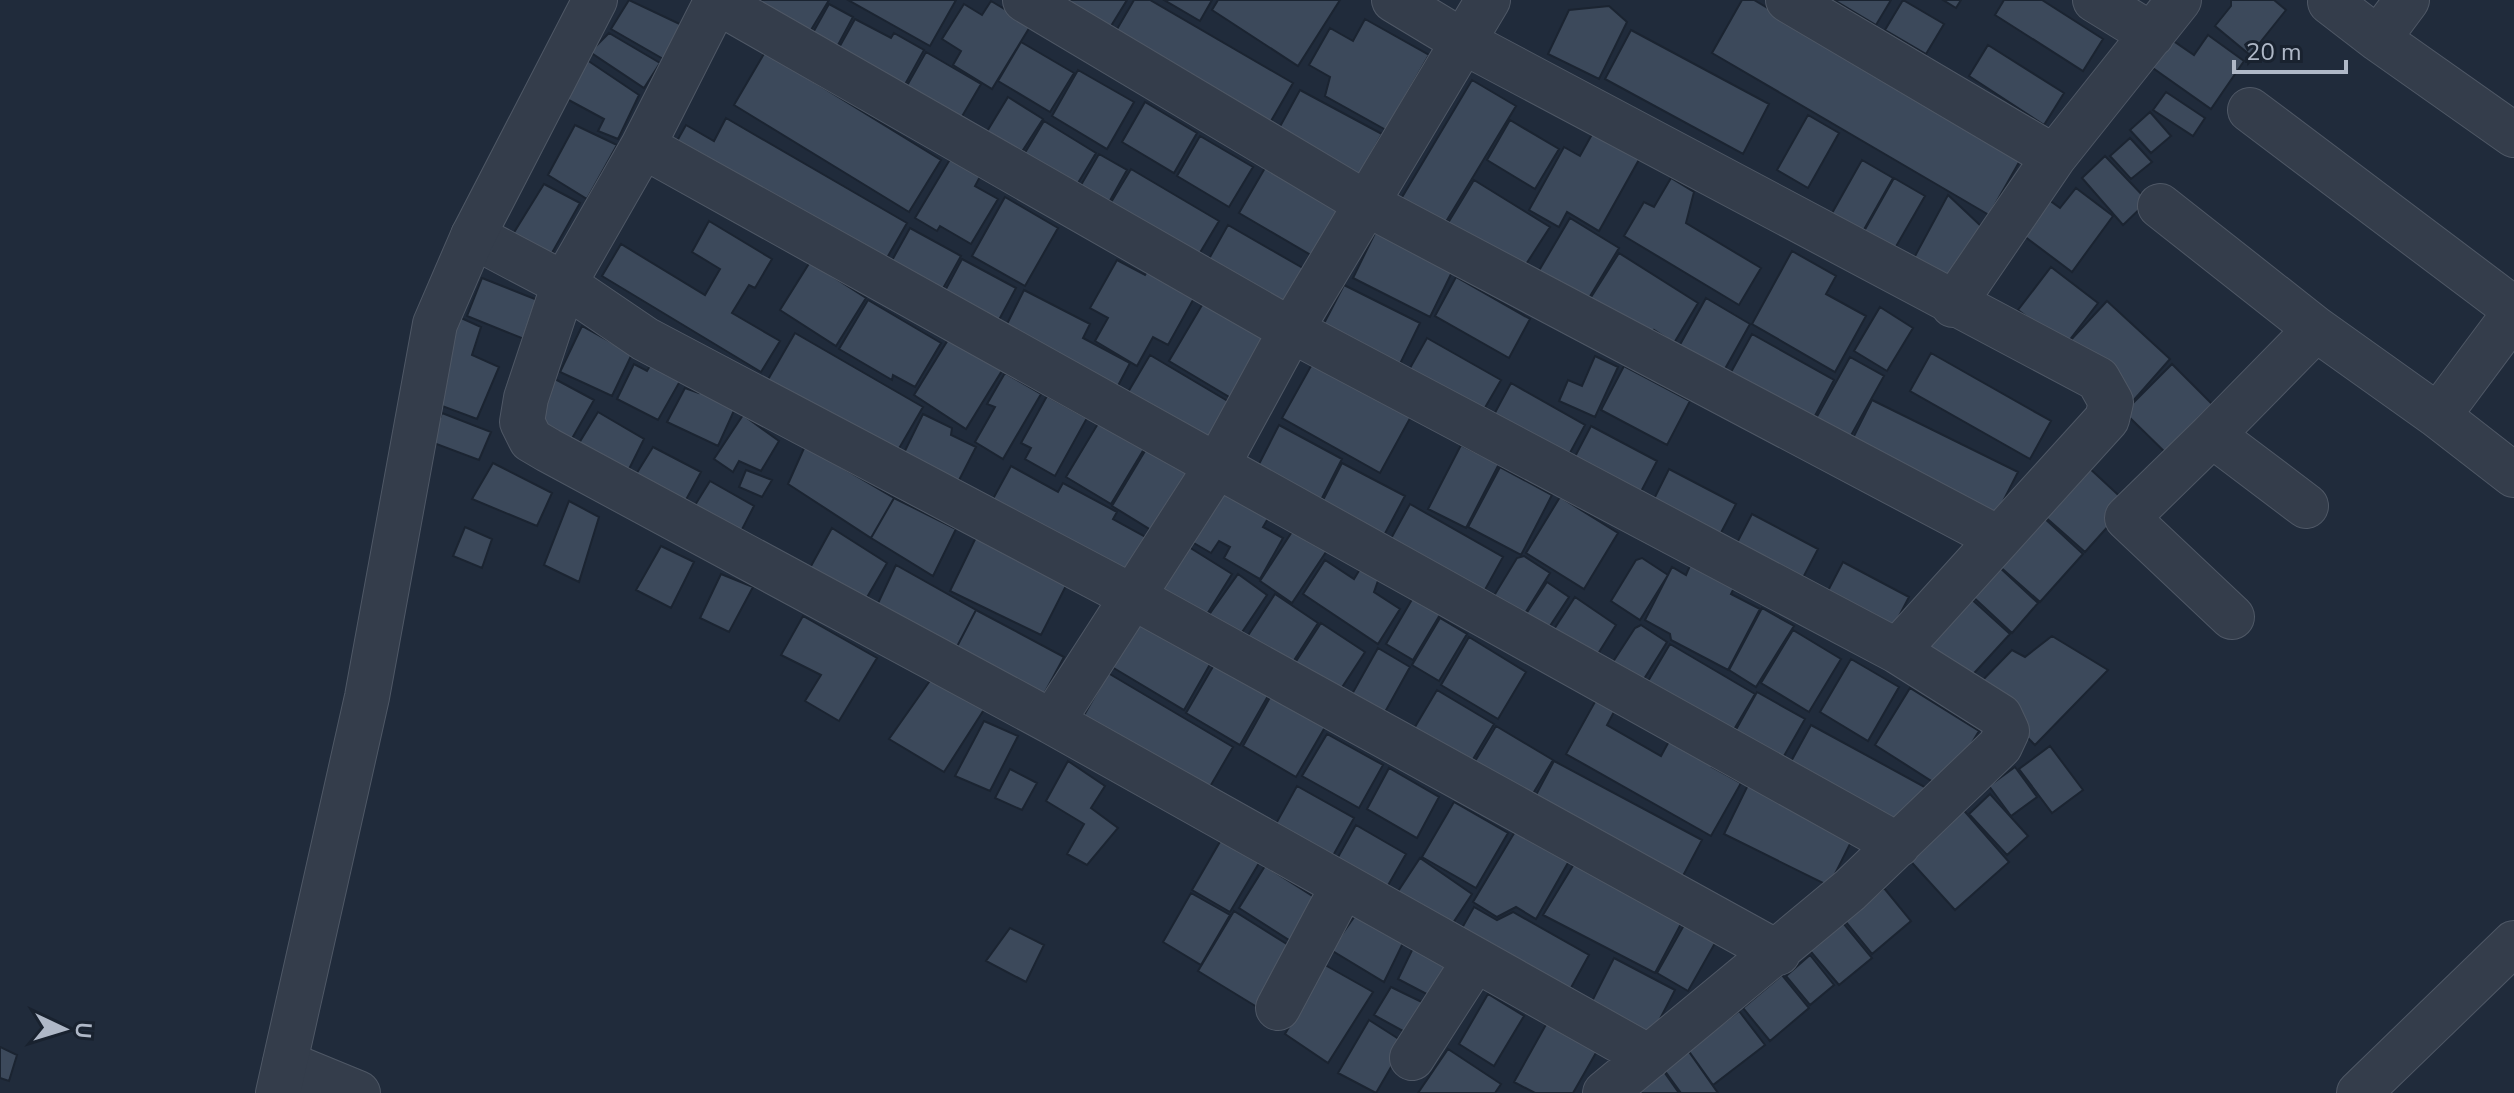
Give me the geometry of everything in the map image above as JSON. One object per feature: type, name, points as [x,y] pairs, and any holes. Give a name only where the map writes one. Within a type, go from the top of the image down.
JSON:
[{"type":"street","points":[[358,1093],[282,1078],[367,697],[435,324],[473,236],[595,0]]},
{"type":"street","points":[[1605,1093],[1778,953],[1898,845],[2000,746],[2007,731],[2000,716],[1897,651],[1291,330],[716,0],[643,146],[564,284],[526,398],[522,422],[531,440],[1052,722],[1649,1057]]},
{"type":"street","points":[[1025,0],[1367,204],[1998,538]]},
{"type":"street","points":[[1394,0],[1462,41],[1953,305],[2098,379],[2111,402],[2107,419],[1897,651]]},
{"type":"street","points":[[1052,722],[1218,464],[1291,330],[1488,0]]},
{"type":"street","points":[[1788,0],[2054,157]]},
{"type":"street","points":[[2095,0],[2152,35]]},
{"type":"street","points":[[1953,305],[2054,157],[2179,0]]},
{"type":"street","points":[[2378,39],[2407,0]]},
{"type":"street","points":[[2330,2],[2378,39],[2510,123]]},
{"type":"street","points":[[2250,110],[2514,312],[2438,416]]},
{"type":"street","points":[[643,146],[1898,845]]},
{"type":"street","points":[[2160,206],[2316,329],[2514,475]]},
{"type":"street","points":[[473,236],[564,284],[645,339],[1133,597],[1778,953]]},
{"type":"street","points":[[2232,617],[2127,518],[2316,329]]},
{"type":"street","points":[[2212,435],[2306,506]]},
{"type":"street","points":[[1278,1008],[1343,886]]},
{"type":"street","points":[[2359,1093],[2514,943]]},
{"type":"street","points":[[1412,1058],[1475,960]]},
{"type":"building","points":[[629,0],[686,27],[665,60],[611,29]]},
{"type":"building","points":[[759,0],[829,0],[802,45],[751,13]]},
{"type":"building","points":[[848,0],[956,0],[930,46]]},
{"type":"building","points":[[1050,0],[1127,0],[1103,39]]},
{"type":"building","points":[[1134,0],[1150,0],[1293,83],[1267,128],[1109,43]]},
{"type":"building","points":[[1164,0],[1212,0],[1200,21]]},
{"type":"building","points":[[1218,0],[1340,0],[1298,66],[1212,10]]},
{"type":"building","points":[[1742,0],[1754,0],[2022,157],[1989,215],[1712,53]]},
{"type":"building","points":[[1834,0],[1891,0],[1876,25]]},
{"type":"building","points":[[1903,0],[1944,24],[1926,54],[1885,30]]},
{"type":"building","points":[[1943,0],[1961,0],[1956,8]]},
{"type":"building","points":[[2004,0],[2042,0],[2103,39],[2083,71],[1995,15]]},
{"type":"building","points":[[2231,0],[2274,0],[2286,10],[2250,55],[2215,26],[2231,6]]},
{"type":"building","points":[[991,1],[1031,25],[992,89],[953,65],[961,51],[942,39],[964,4],[982,15]]},
{"type":"building","points":[[829,4],[853,17],[830,60],[805,47]]},
{"type":"building","points":[[1609,6],[1627,22],[1599,79],[1548,54],[1569,10]]},
{"type":"building","points":[[855,19],[891,38],[894,33],[924,50],[897,99],[831,62]]},
{"type":"building","points":[[1365,19],[1429,55],[1386,130],[1325,96],[1330,77],[1309,65],[1330,28],[1353,41]]},
{"type":"building","points":[[1631,30],[1769,104],[1743,154],[1605,79]]},
{"type":"building","points":[[609,33],[660,63],[644,88],[590,52]]},
{"type":"building","points":[[2208,35],[2244,61],[2211,109],[2150,66],[2169,38],[2194,55]]},
{"type":"building","points":[[1021,42],[1074,73],[1050,112],[998,81]]},
{"type":"building","points":[[1988,45],[2064,93],[2044,125],[1969,76]]},
{"type":"building","points":[[765,52],[941,160],[909,212],[734,105]]},
{"type":"building","points":[[926,52],[981,84],[954,130],[900,98]]},
{"type":"building","points":[[587,60],[639,95],[618,139],[598,131],[604,119],[565,98]]},
{"type":"building","points":[[1078,70],[1134,102],[1107,149],[1052,116]]},
{"type":"building","points":[[1472,80],[1516,106],[1444,225],[1401,199]]},
{"type":"building","points":[[1300,90],[1382,134],[1359,176],[1277,132]]},
{"type":"building","points":[[2166,92],[2205,118],[2193,136],[2153,110]]},
{"type":"building","points":[[1008,97],[1043,119],[1014,164],[980,143]]},
{"type":"building","points":[[1145,102],[1197,133],[1174,173],[1122,142]]},
{"type":"building","points":[[2150,112],[2171,136],[2151,153],[2130,130]]},
{"type":"building","points":[[1808,115],[1839,133],[1808,188],[1777,170]]},
{"type":"building","points":[[726,118],[907,223],[880,270],[672,150],[686,125],[714,141]]},
{"type":"building","points":[[1510,120],[1559,149],[1535,189],[1487,160]]},
{"type":"building","points":[[1044,121],[1096,153],[1072,193],[1020,161]]},
{"type":"building","points":[[575,125],[617,145],[587,199],[548,175]]},
{"type":"building","points":[[1595,129],[1641,156],[1599,231],[1567,212],[1559,227],[1529,210],[1564,147],[1580,156]]},
{"type":"building","points":[[1200,136],[1253,167],[1229,207],[1177,176]]},
{"type":"building","points":[[2130,138],[2152,162],[2131,179],[2110,156]]},
{"type":"building","points":[[1099,154],[1127,170],[1103,213],[1074,197]]},
{"type":"building","points":[[952,156],[982,173],[975,186],[998,199],[971,244],[940,226],[937,231],[915,218]]},
{"type":"building","points":[[2105,156],[2148,201],[2123,225],[2082,178]]},
{"type":"building","points":[[1862,160],[1893,178],[1862,233],[1831,215]]},
{"type":"building","points":[[1269,161],[1351,208],[1321,261],[1239,213]]},
{"type":"building","points":[[1131,169],[1219,221],[1192,266],[1104,214]]},
{"type":"building","points":[[1671,178],[1694,192],[1686,223],[1761,268],[1739,305],[1624,236],[1644,202],[1654,207]]},
{"type":"building","points":[[1894,178],[1925,196],[1894,250],[1863,233]]},
{"type":"building","points":[[1474,180],[1550,227],[1523,269],[1448,223]]},
{"type":"building","points":[[544,184],[580,203],[548,260],[510,239]]},
{"type":"building","points":[[2076,188],[2113,216],[2072,272],[2016,230],[2042,195],[2060,208]]},
{"type":"building","points":[[1948,195],[1982,227],[1953,280],[1914,258]]},
{"type":"building","points":[[1005,197],[1058,228],[1025,286],[972,256]]},
{"type":"building","points":[[1570,218],[1619,248],[1586,303],[1537,274]]},
{"type":"building","points":[[709,221],[772,259],[755,288],[749,285],[732,313],[780,341],[761,372],[602,276],[621,244],[705,295],[720,269],[692,252]]},
{"type":"building","points":[[1228,225],[1308,271],[1281,319],[1201,273]]},
{"type":"building","points":[[910,228],[961,256],[936,301],[885,273]]},
{"type":"building","points":[[1377,229],[1454,268],[1430,317],[1353,278]]},
{"type":"building","points":[[1792,251],[1836,276],[1826,294],[1866,316],[1835,372],[1752,324]]},
{"type":"building","points":[[1619,253],[1698,303],[1674,343],[1654,330],[1649,340],[1588,302]]},
{"type":"building","points":[[962,259],[1016,288],[993,331],[939,302]]},
{"type":"building","points":[[1117,260],[1145,275],[1151,264],[1198,291],[1168,345],[1153,337],[1137,366],[1095,341],[1108,318],[1090,308]]},
{"type":"building","points":[[810,262],[866,298],[836,346],[780,310]]},
{"type":"building","points":[[2051,267],[2098,303],[2065,346],[2018,310]]},
{"type":"building","points":[[1456,277],[1530,319],[1509,358],[1435,316]]},
{"type":"building","points":[[482,278],[540,301],[524,339],[467,316]]},
{"type":"building","points":[[1344,285],[1420,323],[1396,372],[1319,333]]},
{"type":"building","points":[[1024,290],[1090,324],[1083,338],[1130,363],[1112,397],[1005,328]]},
{"type":"building","points":[[1706,298],[1750,324],[1721,376],[1677,350]]},
{"type":"building","points":[[868,300],[941,343],[915,387],[893,375],[892,380],[839,349]]},
{"type":"building","points":[[1205,300],[1272,340],[1236,401],[1169,361]]},
{"type":"building","points":[[2107,301],[2170,359],[2133,401],[2068,343]]},
{"type":"building","points":[[1880,307],[1913,328],[1887,371],[1854,351]]},
{"type":"building","points":[[459,317],[481,327],[472,355],[499,367],[477,419],[434,403]]},
{"type":"building","points":[[582,326],[632,354],[612,396],[560,372]]},
{"type":"building","points":[[795,333],[923,407],[894,457],[766,383]]},
{"type":"building","points":[[1752,334],[1834,380],[1808,429],[1725,383]]},
{"type":"building","points":[[951,335],[1003,369],[966,429],[914,395]]},
{"type":"building","points":[[1427,338],[1501,380],[1479,418],[1405,377]]},
{"type":"building","points":[[1931,353],[2051,421],[2030,459],[1910,391]]},
{"type":"building","points":[[1150,355],[1231,403],[1205,448],[1124,399]]},
{"type":"building","points":[[1595,356],[1618,367],[1595,417],[1559,401],[1568,380],[1582,386]]},
{"type":"building","points":[[1316,357],[1414,411],[1380,473],[1282,418]]},
{"type":"building","points":[[1850,357],[1884,376],[1844,448],[1810,429]]},
{"type":"building","points":[[654,359],[684,374],[658,420],[617,399],[634,364],[647,371]]},
{"type":"building","points":[[2172,364],[2216,408],[2174,461],[2124,412]]},
{"type":"building","points":[[1624,366],[1690,401],[1667,445],[1601,410]]},
{"type":"building","points":[[1005,373],[1041,394],[1003,459],[975,442],[995,407],[987,404]]},
{"type":"building","points":[[555,379],[594,400],[566,449],[530,424]]},
{"type":"building","points":[[1511,383],[1585,425],[1564,464],[1490,422]]},
{"type":"building","points":[[707,385],[737,404],[718,446],[667,422],[685,388],[699,393]]},
{"type":"building","points":[[1047,396],[1087,418],[1055,476],[1025,459],[1031,448],[1021,443]]},
{"type":"building","points":[[1872,400],[2018,472],[1995,517],[1850,444]]},
{"type":"building","points":[[598,412],[644,439],[623,481],[573,453]]},
{"type":"building","points":[[442,413],[491,432],[479,460],[431,442]]},
{"type":"building","points":[[923,414],[952,428],[951,435],[976,447],[955,488],[900,461]]},
{"type":"building","points":[[743,415],[779,441],[761,471],[739,461],[733,472],[714,459]]},
{"type":"building","points":[[1102,417],[1147,444],[1111,504],[1066,477]]},
{"type":"building","points":[[1279,425],[1342,459],[1320,502],[1257,468]]},
{"type":"building","points":[[1591,426],[1657,461],[1634,505],[1568,470]]},
{"type":"building","points":[[1461,445],[1499,464],[1466,528],[1428,509]]},
{"type":"building","points":[[805,446],[894,498],[871,538],[788,484]]},
{"type":"building","points":[[1148,446],[1192,473],[1156,533],[1112,506]]},
{"type":"building","points":[[653,447],[701,472],[681,509],[630,484]]},
{"type":"building","points":[[493,463],[552,493],[537,526],[472,499]]},
{"type":"building","points":[[1342,463],[1405,496],[1382,539],[1320,506]]},
{"type":"building","points":[[1011,466],[1058,492],[1063,483],[1117,512],[1113,519],[1149,539],[1125,583],[988,508]]},
{"type":"building","points":[[2087,466],[2128,504],[2085,552],[2043,515]]},
{"type":"building","points":[[1500,467],[1552,495],[1521,555],[1468,527]]},
{"type":"building","points":[[1669,469],[1736,504],[1713,548],[1647,513]]},
{"type":"building","points":[[746,470],[772,480],[762,497],[739,487]]},
{"type":"building","points":[[1221,480],[1273,510],[1263,527],[1283,538],[1260,579],[1224,558],[1230,547],[1219,541],[1211,553],[1187,539]]},
{"type":"building","points":[[710,481],[754,506],[735,543],[687,518]]},
{"type":"building","points":[[1560,497],[1618,533],[1584,589],[1526,553]]},
{"type":"building","points":[[894,498],[956,529],[933,576],[871,538]]},
{"type":"building","points":[[569,501],[599,517],[579,582],[544,565]]},
{"type":"building","points":[[1410,504],[1503,557],[1481,597],[1388,544]]},
{"type":"building","points":[[1752,514],[1818,549],[1795,593],[1729,558]]},
{"type":"building","points":[[2042,516],[2083,554],[2040,602],[1998,565]]},
{"type":"building","points":[[1297,524],[1330,546],[1292,603],[1260,581]]},
{"type":"building","points":[[465,527],[492,539],[482,568],[453,556]]},
{"type":"building","points":[[981,527],[1072,574],[1041,635],[950,591]]},
{"type":"building","points":[[832,528],[887,563],[859,611],[805,577]]},
{"type":"building","points":[[1184,544],[1232,574],[1199,627],[1156,589]]},
{"type":"building","points":[[661,546],[694,562],[671,608],[636,590]]},
{"type":"building","points":[[1524,556],[1550,573],[1522,618],[1492,599],[1517,558]]},
{"type":"building","points":[[1642,558],[1668,575],[1640,620],[1611,601],[1636,560]]},
{"type":"building","points":[[1325,560],[1354,579],[1363,564],[1380,575],[1374,592],[1400,609],[1378,644],[1303,594]]},
{"type":"building","points":[[1692,561],[1736,584],[1731,594],[1760,609],[1728,670],[1671,640],[1670,634],[1645,620],[1672,567],[1686,575]]},
{"type":"building","points":[[1843,562],[1909,597],[1886,641],[1820,606]]},
{"type":"building","points":[[896,565],[976,610],[950,660],[872,616]]},
{"type":"building","points":[[1997,565],[2038,603],[2012,633],[1970,594]]},
{"type":"building","points":[[721,574],[753,587],[729,632],[700,618]]},
{"type":"building","points":[[1238,574],[1267,595],[1232,647],[1201,626]]},
{"type":"building","points":[[1547,582],[1569,597],[1544,635],[1522,620]]},
{"type":"building","points":[[1275,594],[1318,623],[1291,665],[1247,637]]},
{"type":"building","points":[[1414,596],[1441,613],[1413,660],[1386,644]]},
{"type":"building","points":[[1968,596],[2010,634],[1966,682],[1924,645]]},
{"type":"building","points":[[1575,597],[1616,625],[1591,665],[1549,637]]},
{"type":"building","points":[[1762,608],[1794,626],[1756,687],[1729,670]]},
{"type":"building","points":[[976,610],[1064,657],[1038,705],[950,660]]},
{"type":"building","points":[[803,616],[877,658],[839,721],[805,701],[821,675],[781,655]]},
{"type":"building","points":[[1141,616],[1213,659],[1184,710],[1112,667]]},
{"type":"building","points":[[1440,618],[1467,634],[1439,681],[1412,665]]},
{"type":"building","points":[[1321,623],[1365,652],[1337,695],[1293,666]]},
{"type":"building","points":[[1641,625],[1667,642],[1639,687],[1609,668],[1635,628]]},
{"type":"building","points":[[1793,630],[1841,659],[1809,712],[1761,683]]},
{"type":"building","points":[[2052,636],[2108,670],[2035,745],[1976,687],[2012,650],[2025,657]]},
{"type":"building","points":[[1469,637],[1526,672],[1498,719],[1441,685]]},
{"type":"building","points":[[1670,644],[1755,694],[1729,738],[1644,688]]},
{"type":"building","points":[[1378,648],[1410,667],[1380,721],[1347,703]]},
{"type":"building","points":[[1218,658],[1272,689],[1240,745],[1186,713]]},
{"type":"building","points":[[1851,659],[1899,687],[1868,741],[1820,712]]},
{"type":"building","points":[[1108,673],[1233,747],[1204,797],[1079,724]]},
{"type":"building","points":[[934,675],[985,708],[944,772],[889,739]]},
{"type":"building","points":[[1910,688],[1979,731],[1944,789],[1875,745]]},
{"type":"building","points":[[1274,690],[1328,722],[1296,777],[1243,746]]},
{"type":"building","points":[[1437,690],[1494,724],[1466,771],[1409,737]]},
{"type":"building","points":[[1757,692],[1805,719],[1780,763],[1733,735]]},
{"type":"building","points":[[1596,700],[1615,710],[1607,725],[1661,756],[1674,732],[1718,757],[1712,767],[1741,783],[1711,836],[1566,754]]},
{"type":"building","points":[[984,721],[1018,736],[990,791],[955,776]]},
{"type":"building","points":[[1811,725],[1932,791],[1897,827],[1788,767]]},
{"type":"building","points":[[1496,726],[1553,760],[1525,807],[1468,773]]},
{"type":"building","points":[[1327,734],[1383,765],[1359,808],[1302,776]]},
{"type":"building","points":[[2050,746],[2083,790],[2052,813],[2019,769]]},
{"type":"building","points":[[1068,761],[1105,786],[1091,808],[1118,828],[1087,865],[1067,854],[1084,824],[1046,801]]},
{"type":"building","points":[[1554,761],[1702,840],[1676,889],[1528,810]]},
{"type":"building","points":[[2015,767],[2037,797],[2011,816],[1989,786]]},
{"type":"building","points":[[1389,768],[1439,797],[1417,838],[1367,809]]},
{"type":"building","points":[[1010,769],[1037,783],[1022,810],[995,798]]},
{"type":"building","points":[[1749,783],[1855,834],[1829,886],[1724,834]]},
{"type":"building","points":[[1297,786],[1354,818],[1330,861],[1273,829]]},
{"type":"building","points":[[1990,794],[2028,836],[2007,855],[1969,814]]},
{"type":"building","points":[[1454,802],[1508,833],[1476,888],[1422,857]]},
{"type":"building","points":[[1960,806],[2009,862],[1955,910],[1905,855]]},
{"type":"building","points":[[1356,825],[1406,854],[1383,894],[1333,866]]},
{"type":"building","points":[[1516,830],[1569,861],[1536,919],[1516,907],[1497,917],[1473,902]]},
{"type":"building","points":[[1221,840],[1259,863],[1230,912],[1192,890]]},
{"type":"building","points":[[1420,858],[1472,894],[1445,935],[1393,899]]},
{"type":"building","points":[[1574,864],[1683,920],[1655,973],[1543,915]]},
{"type":"building","points":[[1265,866],[1325,904],[1300,947],[1239,908]]},
{"type":"building","points":[[1884,888],[1911,921],[1872,954],[1845,921]]},
{"type":"building","points":[[1191,893],[1230,915],[1201,965],[1163,942]]},
{"type":"building","points":[[1474,907],[1497,920],[1513,912],[1589,955],[1567,995],[1458,935]]},
{"type":"building","points":[[1234,911],[1293,948],[1257,1007],[1198,971]]},
{"type":"building","points":[[1357,913],[1404,941],[1384,982],[1331,950]]},
{"type":"building","points":[[1688,918],[1719,936],[1688,991],[1657,973]]},
{"type":"building","points":[[1839,918],[1872,958],[1839,985],[1806,946]]},
{"type":"building","points":[[1010,928],[1044,945],[1026,982],[986,961]]},
{"type":"building","points":[[1415,944],[1454,966],[1436,999],[1398,979]]},
{"type":"building","points":[[1810,955],[1834,985],[1810,1005],[1786,976]]},
{"type":"building","points":[[1614,958],[1675,990],[1647,1044],[1586,1013]]},
{"type":"building","points":[[1325,965],[1373,992],[1328,1063],[1285,1034]]},
{"type":"building","points":[[1782,975],[1809,1008],[1770,1041],[1743,1008]]},
{"type":"building","points":[[1391,987],[1432,1007],[1412,1036],[1374,1015]]},
{"type":"building","points":[[1488,994],[1524,1016],[1494,1066],[1459,1044]]},
{"type":"building","points":[[1739,1011],[1765,1045],[1713,1085],[1688,1050]]},
{"type":"building","points":[[1369,1020],[1405,1043],[1376,1093],[1338,1073]]},
{"type":"building","points":[[1548,1021],[1597,1051],[1573,1093],[1535,1093],[1514,1082]]},
{"type":"building","points":[[0,1047],[17,1055],[9,1081],[0,1078]]},
{"type":"building","points":[[1448,1049],[1501,1084],[1495,1093],[1418,1093]]},
{"type":"building","points":[[1687,1049],[1718,1093],[1681,1093],[1662,1067]]},
{"type":"building","points":[[1662,1069],[1679,1093],[1636,1093]]}]
